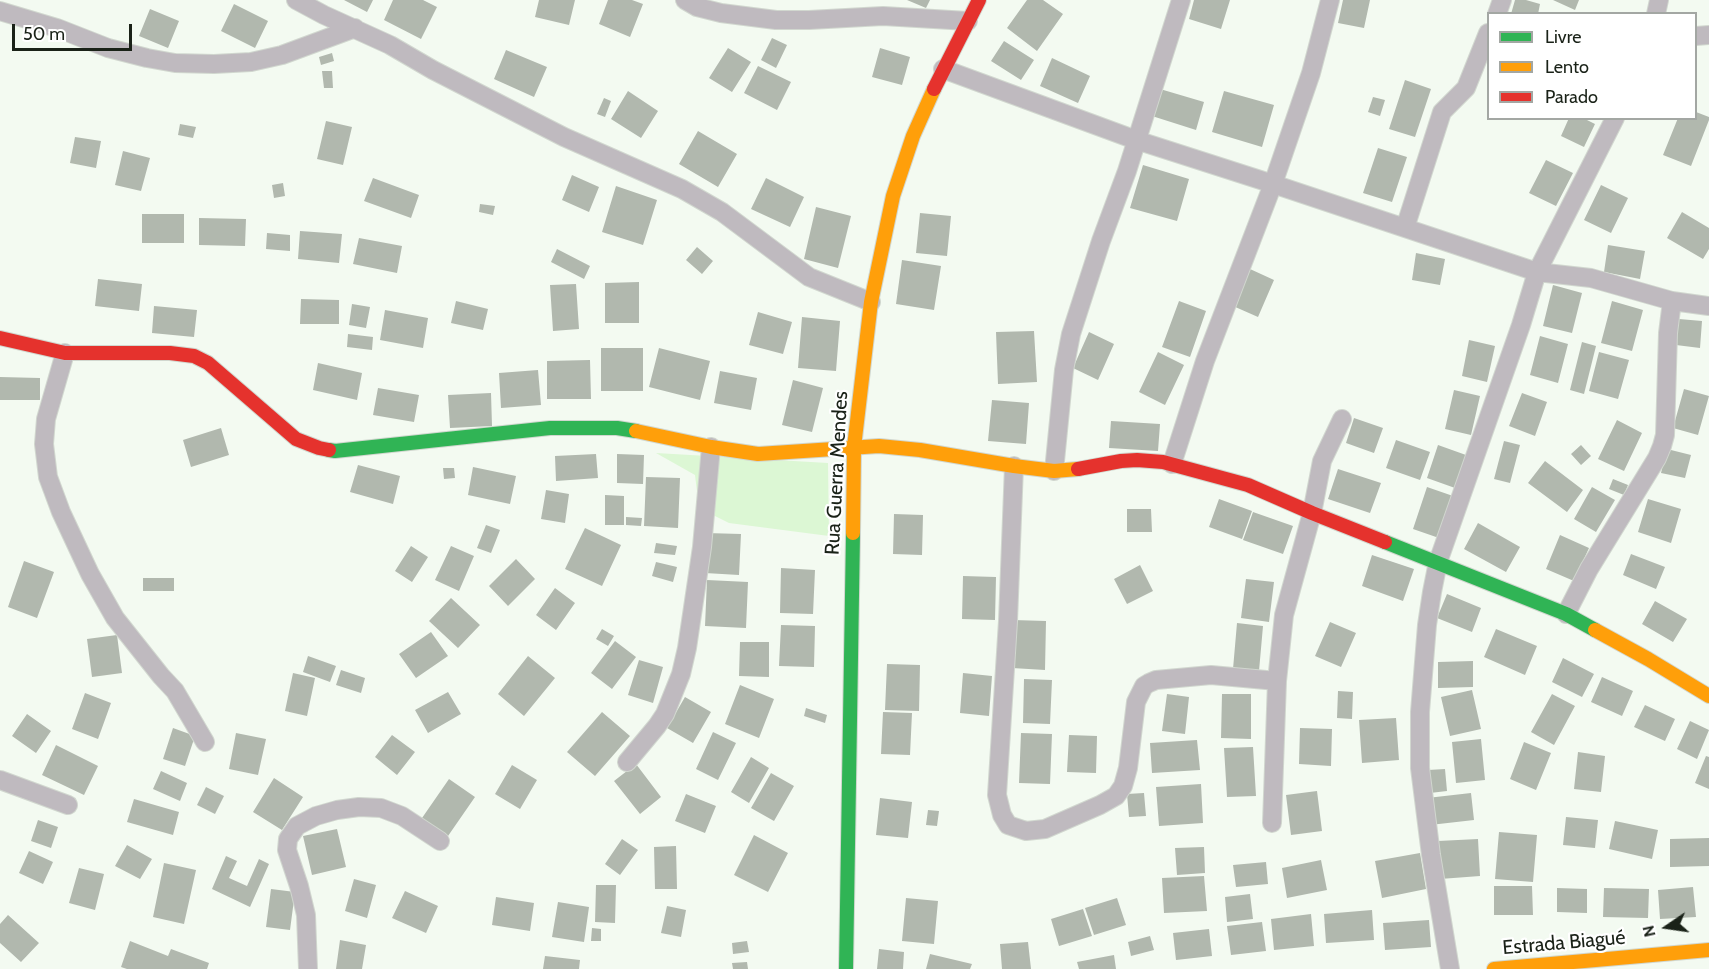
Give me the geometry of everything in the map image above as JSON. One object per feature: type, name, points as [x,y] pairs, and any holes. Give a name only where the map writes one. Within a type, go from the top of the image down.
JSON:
[{"type":"street","points":[[296,0],[390,45],[433,70],[564,137],[682,189],[722,212],[809,277],[871,302]]},
{"type":"street","points":[[685,0],[697,7],[721,13],[776,20],[883,16],[968,21]]},
{"type":"street","name":"Rua Guerra Mendes","points":[[846,969],[854,447],[871,302],[893,196],[913,136],[943,69],[979,0]]},
{"type":"street","points":[[1054,471],[1064,370],[1071,334],[1101,241],[1127,171],[1181,0]]},
{"type":"street","points":[[1172,464],[1205,362],[1273,184],[1311,73],[1330,0]]},
{"type":"street","points":[[0,11],[57,28],[108,48],[175,63],[251,62],[282,55],[355,28]]},
{"type":"street","points":[[1405,228],[1442,112],[1466,88],[1487,36]]},
{"type":"street","points":[[943,69],[1136,140],[1537,272],[1591,279],[1672,301],[1709,306]]},
{"type":"street","points":[[1450,969],[1431,855],[1420,768],[1420,712],[1432,592],[1438,562],[1492,410],[1537,272],[1614,120]]},
{"type":"street","points":[[1566,614],[1589,569],[1657,458],[1662,446],[1665,435],[1668,333],[1672,301]]},
{"type":"street","points":[[0,338],[65,353],[170,352],[194,356],[208,363],[296,439],[319,448],[335,451],[550,428],[617,428],[758,454],[879,446],[920,450],[1054,471],[1137,460],[1172,464],[1248,485],[1312,513],[1566,614],[1709,696]]},
{"type":"street","points":[[65,353],[46,419],[44,444],[48,477],[61,512],[90,573],[115,618],[160,676],[175,691],[205,742]]},
{"type":"street","points":[[1272,823],[1277,681],[1284,615],[1312,513],[1322,461],[1342,419]]},
{"type":"street","points":[[627,762],[665,714],[683,665],[702,548],[711,447]]},
{"type":"street","points":[[1014,466],[1008,621],[997,795],[1002,815],[1008,825],[1026,831],[1045,829],[1116,796],[1123,786],[1128,768],[1136,702],[1144,686],[1149,683],[1156,680],[1211,675],[1277,681]]},
{"type":"street","points":[[0,780],[68,805]]},
{"type":"street","points":[[308,969],[306,915],[287,850],[288,839],[297,826],[316,816],[337,810],[358,807],[381,808],[402,816],[440,841]]},
{"type":"street","name":"Estrada Biagué","points":[[1494,969],[1624,963],[1709,950]]},
{"type":"green space","points":[[656,453],[828,463],[829,536],[729,523],[699,508],[695,475]]},
{"type":"building","points":[[344,0],[373,0],[367,12]]},
{"type":"building","points":[[393,0],[423,0],[437,7],[421,39],[384,20]]},
{"type":"building","points":[[539,0],[575,0],[569,25],[535,17]]},
{"type":"building","points":[[608,0],[632,0],[643,4],[630,37],[599,24]]},
{"type":"building","points":[[907,0],[930,0],[926,8]]},
{"type":"building","points":[[1027,0],[1043,0],[1063,14],[1037,51],[1007,28]]},
{"type":"building","points":[[1194,0],[1230,0],[1221,29],[1189,19]]},
{"type":"building","points":[[1343,0],[1370,0],[1364,28],[1338,23]]},
{"type":"building","points":[[1515,0],[1540,4],[1538,12],[1512,12]]},
{"type":"building","points":[[1553,0],[1579,0],[1575,10]]},
{"type":"building","points":[[234,4],[268,21],[255,48],[221,31]]},
{"type":"building","points":[[150,9],[179,21],[168,48],[139,36]]},
{"type":"building","points":[[772,38],[787,45],[776,68],[761,60]]},
{"type":"building","points":[[1004,41],[1034,60],[1021,80],[991,61]]},
{"type":"building","points":[[728,48],[751,62],[732,92],[709,78]]},
{"type":"building","points":[[880,48],[910,57],[902,85],[872,77]]},
{"type":"building","points":[[506,50],[547,67],[534,97],[494,79]]},
{"type":"building","points":[[332,53],[334,61],[321,65],[319,57]]},
{"type":"building","points":[[1052,58],[1090,76],[1078,103],[1040,86]]},
{"type":"building","points":[[758,66],[791,82],[777,110],[744,93]]},
{"type":"building","points":[[322,71],[332,71],[333,88],[324,88]]},
{"type":"building","points":[[1405,80],[1431,89],[1415,137],[1389,129]]},
{"type":"building","points":[[1160,89],[1204,102],[1196,130],[1152,116]]},
{"type":"building","points":[[628,91],[658,111],[641,138],[611,119]]},
{"type":"building","points":[[1224,91],[1274,105],[1262,147],[1212,132]]},
{"type":"building","points":[[1373,97],[1385,100],[1380,116],[1368,112]]},
{"type":"building","points":[[604,98],[611,101],[605,117],[597,114]]},
{"type":"building","points":[[1697,112],[1709,117],[1691,166],[1663,155],[1677,120],[1697,120]]},
{"type":"building","points":[[1568,120],[1587,120],[1595,124],[1584,147],[1561,136]]},
{"type":"building","points":[[326,121],[352,127],[343,165],[317,159]]},
{"type":"building","points":[[180,124],[196,127],[193,138],[178,135]]},
{"type":"building","points":[[698,131],[737,154],[718,187],[679,164]]},
{"type":"building","points":[[75,137],[101,141],[96,168],[70,163]]},
{"type":"building","points":[[1378,148],[1407,157],[1392,202],[1363,193]]},
{"type":"building","points":[[123,151],[150,158],[141,191],[115,185]]},
{"type":"building","points":[[1546,160],[1573,173],[1556,206],[1529,193]]},
{"type":"building","points":[[1143,165],[1189,179],[1177,221],[1130,208]]},
{"type":"building","points":[[572,175],[599,187],[589,212],[562,200]]},
{"type":"building","points":[[373,178],[419,195],[411,218],[364,201]]},
{"type":"building","points":[[766,178],[804,197],[790,227],[751,209]]},
{"type":"building","points":[[283,183],[285,196],[274,198],[272,185]]},
{"type":"building","points":[[1601,185],[1628,198],[1611,233],[1584,220]]},
{"type":"building","points":[[616,186],[657,200],[643,245],[602,232]]},
{"type":"building","points":[[480,204],[495,206],[493,215],[479,212]]},
{"type":"building","points":[[816,207],[851,216],[838,268],[804,259]]},
{"type":"building","points":[[1682,212],[1709,228],[1709,249],[1703,259],[1667,238]]},
{"type":"building","points":[[920,213],[951,216],[947,256],[916,253]]},
{"type":"building","points":[[142,214],[184,214],[184,243],[142,243]]},
{"type":"building","points":[[199,218],[246,219],[245,246],[199,245]]},
{"type":"building","points":[[300,231],[342,234],[339,263],[298,259]]},
{"type":"building","points":[[267,233],[290,235],[290,251],[266,249]]},
{"type":"building","points":[[359,238],[402,246],[397,273],[353,264]]},
{"type":"building","points":[[1608,245],[1645,251],[1640,279],[1604,272]]},
{"type":"building","points":[[697,247],[713,261],[702,274],[686,260]]},
{"type":"building","points":[[557,249],[590,266],[584,279],[551,262]]},
{"type":"building","points":[[1416,253],[1445,259],[1440,285],[1412,280]]},
{"type":"building","points":[[902,260],[941,266],[934,310],[896,304]]},
{"type":"building","points":[[1250,269],[1274,280],[1258,317],[1233,306]]},
{"type":"building","points":[[98,279],[142,284],[139,311],[95,306]]},
{"type":"building","points":[[639,282],[639,323],[605,323],[605,283]]},
{"type":"building","points":[[576,284],[579,329],[553,331],[550,285]]},
{"type":"building","points":[[1553,285],[1582,293],[1572,333],[1543,326]]},
{"type":"building","points":[[301,299],[339,300],[339,324],[300,324]]},
{"type":"building","points":[[456,301],[488,309],[483,330],[451,323]]},
{"type":"building","points":[[1179,301],[1206,311],[1190,357],[1162,347]]},
{"type":"building","points":[[1612,301],[1643,310],[1632,351],[1601,343]]},
{"type":"building","points":[[352,304],[370,307],[366,328],[349,325]]},
{"type":"building","points":[[154,306],[197,310],[194,337],[152,333]]},
{"type":"building","points":[[385,310],[428,318],[423,348],[380,340]]},
{"type":"building","points":[[758,312],[792,322],[783,354],[749,345]]},
{"type":"building","points":[[802,317],[840,321],[836,371],[798,368]]},
{"type":"building","points":[[1679,319],[1702,321],[1700,348],[1676,345]]},
{"type":"building","points":[[1034,331],[1037,382],[998,384],[996,332]]},
{"type":"building","points":[[1089,332],[1114,344],[1098,380],[1073,368]]},
{"type":"building","points":[[348,334],[373,337],[372,350],[347,347]]},
{"type":"building","points":[[1540,336],[1568,344],[1558,383],[1530,375]]},
{"type":"building","points":[[1469,340],[1495,346],[1487,382],[1462,376]]},
{"type":"building","points":[[1582,342],[1596,346],[1584,394],[1570,390]]},
{"type":"building","points":[[601,348],[643,348],[643,391],[601,391]]},
{"type":"building","points":[[659,348],[710,361],[700,400],[649,387]]},
{"type":"building","points":[[1158,352],[1184,365],[1165,405],[1139,392]]},
{"type":"building","points":[[1599,352],[1629,360],[1618,399],[1589,391]]},
{"type":"building","points":[[590,360],[591,399],[547,399],[547,361]]},
{"type":"building","points":[[318,363],[362,373],[357,400],[313,390]]},
{"type":"building","points":[[538,370],[541,405],[501,408],[499,373]]},
{"type":"building","points":[[720,371],[757,378],[751,410],[714,403]]},
{"type":"building","points":[[0,377],[40,378],[40,400],[0,400]]},
{"type":"building","points":[[793,380],[823,388],[812,432],[782,425]]},
{"type":"building","points":[[378,388],[419,395],[414,422],[373,415]]},
{"type":"building","points":[[1684,389],[1709,396],[1698,435],[1673,428]]},
{"type":"building","points":[[1454,390],[1480,396],[1471,435],[1445,429]]},
{"type":"building","points":[[491,393],[492,426],[450,428],[448,395]]},
{"type":"building","points":[[1522,393],[1547,402],[1535,436],[1509,426]]},
{"type":"building","points":[[992,400],[1029,403],[1026,444],[988,441]]},
{"type":"building","points":[[1354,418],[1383,428],[1374,453],[1346,443]]},
{"type":"building","points":[[1617,420],[1642,433],[1624,471],[1598,459]]},
{"type":"building","points":[[1111,421],[1160,424],[1158,451],[1109,448]]},
{"type":"building","points":[[221,428],[229,455],[191,467],[183,440]]},
{"type":"building","points":[[1396,440],[1430,452],[1420,480],[1386,468]]},
{"type":"building","points":[[1504,441],[1520,445],[1510,483],[1494,479]]},
{"type":"building","points":[[1438,445],[1466,455],[1455,488],[1427,478]]},
{"type":"building","points":[[1581,445],[1591,456],[1581,465],[1571,454]]},
{"type":"building","points":[[1667,449],[1691,455],[1685,478],[1661,473]]},
{"type":"building","points":[[596,454],[598,478],[556,481],[555,456]]},
{"type":"building","points":[[617,454],[644,455],[643,484],[617,483]]},
{"type":"building","points":[[1545,461],[1583,490],[1567,512],[1528,483]]},
{"type":"building","points":[[358,465],[400,476],[393,504],[350,492]]},
{"type":"building","points":[[473,467],[516,476],[510,504],[468,495]]},
{"type":"building","points":[[443,468],[454,468],[455,478],[444,479]]},
{"type":"building","points":[[1338,469],[1381,483],[1370,513],[1328,499]]},
{"type":"building","points":[[646,477],[680,478],[678,528],[644,526]]},
{"type":"building","points":[[1613,479],[1628,485],[1624,495],[1609,489]]},
{"type":"building","points":[[1427,487],[1453,496],[1439,538],[1413,529]]},
{"type":"building","points":[[1592,487],[1615,500],[1596,532],[1574,519]]},
{"type":"building","points":[[546,490],[569,494],[565,523],[541,519]]},
{"type":"building","points":[[605,495],[624,496],[624,525],[605,525]]},
{"type":"building","points":[[1219,499],[1252,511],[1242,539],[1209,527]]},
{"type":"building","points":[[1648,499],[1681,509],[1671,543],[1638,532]]},
{"type":"building","points":[[1127,509],[1151,509],[1152,532],[1127,532]]},
{"type":"building","points":[[1253,512],[1293,526],[1283,554],[1243,540]]},
{"type":"building","points":[[894,514],[923,515],[922,555],[893,554]]},
{"type":"building","points":[[626,517],[642,518],[641,526],[626,525]]},
{"type":"building","points":[[1478,523],[1520,547],[1506,572],[1464,549]]},
{"type":"building","points":[[486,525],[500,530],[491,553],[477,548]]},
{"type":"building","points":[[585,528],[621,545],[602,586],[565,569]]},
{"type":"building","points":[[706,533],[741,534],[739,575],[705,573]]},
{"type":"building","points":[[1560,535],[1589,548],[1574,581],[1546,569]]},
{"type":"building","points":[[656,543],[677,546],[675,555],[654,553]]},
{"type":"building","points":[[411,546],[428,557],[412,582],[395,571]]},
{"type":"building","points":[[451,546],[474,556],[459,591],[435,580]]},
{"type":"building","points":[[1631,554],[1665,567],[1656,589],[1623,575]]},
{"type":"building","points":[[1372,555],[1414,569],[1403,601],[1362,586]]},
{"type":"building","points":[[516,559],[535,579],[508,606],[489,586]]},
{"type":"building","points":[[24,561],[54,572],[37,618],[8,607]]},
{"type":"building","points":[[656,562],[677,567],[673,582],[652,576]]},
{"type":"building","points":[[1140,565],[1153,591],[1127,604],[1114,579]]},
{"type":"building","points":[[781,568],[815,570],[813,614],[780,613]]},
{"type":"building","points":[[963,576],[996,577],[995,620],[962,619]]},
{"type":"building","points":[[143,578],[174,578],[174,591],[143,591]]},
{"type":"building","points":[[1246,579],[1274,582],[1269,622],[1241,618]]},
{"type":"building","points":[[707,580],[748,582],[746,628],[705,626]]},
{"type":"building","points":[[555,588],[575,603],[556,630],[536,615]]},
{"type":"building","points":[[1447,594],[1481,608],[1472,632],[1437,618]]},
{"type":"building","points":[[451,598],[480,625],[458,648],[429,621]]},
{"type":"building","points":[[1655,601],[1687,619],[1673,642],[1642,624]]},
{"type":"building","points":[[1013,620],[1046,621],[1045,670],[1012,668]]},
{"type":"building","points":[[1330,622],[1356,633],[1341,667],[1315,656]]},
{"type":"building","points":[[1237,623],[1263,626],[1259,671],[1233,669]]},
{"type":"building","points":[[781,625],[815,626],[814,667],[779,666]]},
{"type":"building","points":[[602,629],[614,636],[608,646],[596,639]]},
{"type":"building","points":[[1496,629],[1537,646],[1525,675],[1484,657]]},
{"type":"building","points":[[431,632],[448,656],[416,678],[399,654]]},
{"type":"building","points":[[117,635],[122,673],[92,677],[87,639]]},
{"type":"building","points":[[615,641],[636,657],[612,689],[591,673]]},
{"type":"building","points":[[740,642],[769,642],[769,677],[739,676]]},
{"type":"building","points":[[308,656],[336,666],[330,682],[303,672]]},
{"type":"building","points":[[528,656],[555,678],[524,716],[498,694]]},
{"type":"building","points":[[1563,658],[1594,674],[1582,697],[1552,682]]},
{"type":"building","points":[[639,660],[663,667],[653,703],[628,695]]},
{"type":"building","points":[[1473,661],[1473,687],[1438,688],[1438,662]]},
{"type":"building","points":[[887,664],[920,665],[919,711],[885,710]]},
{"type":"building","points":[[341,670],[365,678],[361,693],[336,685]]},
{"type":"building","points":[[293,673],[315,678],[307,716],[285,711]]},
{"type":"building","points":[[963,673],[992,676],[989,716],[960,713]]},
{"type":"building","points":[[1602,677],[1633,691],[1622,716],[1591,702]]},
{"type":"building","points":[[1024,679],[1052,680],[1050,724],[1023,723]]},
{"type":"building","points":[[740,685],[774,699],[759,738],[725,724]]},
{"type":"building","points":[[1472,690],[1481,729],[1450,736],[1441,697]]},
{"type":"building","points":[[1338,691],[1353,692],[1352,719],[1337,718]]},
{"type":"building","points":[[448,692],[461,714],[428,733],[415,710]]},
{"type":"building","points":[[85,693],[111,703],[98,739],[72,729]]},
{"type":"building","points":[[1167,694],[1189,697],[1185,734],[1162,731]]},
{"type":"building","points":[[1222,694],[1251,694],[1251,739],[1221,738]]},
{"type":"building","points":[[1552,694],[1575,706],[1554,745],[1531,732]]},
{"type":"building","points":[[685,697],[711,712],[693,743],[667,728]]},
{"type":"building","points":[[1645,705],[1675,719],[1665,741],[1634,727]]},
{"type":"building","points":[[806,708],[827,715],[825,723],[804,716]]},
{"type":"building","points":[[602,712],[630,736],[595,776],[567,752]]},
{"type":"building","points":[[883,712],[912,713],[910,755],[881,754]]},
{"type":"building","points":[[27,714],[51,731],[36,753],[12,736]]},
{"type":"building","points":[[1396,718],[1399,760],[1362,763],[1359,720]]},
{"type":"building","points":[[1690,721],[1709,730],[1697,759],[1677,749]]},
{"type":"building","points":[[173,728],[195,736],[185,766],[163,759]]},
{"type":"building","points":[[1300,728],[1332,729],[1331,766],[1299,764]]},
{"type":"building","points":[[713,732],[736,743],[718,780],[696,769]]},
{"type":"building","points":[[236,733],[266,739],[258,775],[229,769]]},
{"type":"building","points":[[1021,733],[1052,734],[1050,784],[1019,783]]},
{"type":"building","points":[[392,735],[415,752],[397,775],[375,757]]},
{"type":"building","points":[[1069,735],[1097,736],[1096,773],[1067,772]]},
{"type":"building","points":[[1481,739],[1485,780],[1456,783],[1452,742]]},
{"type":"building","points":[[1197,740],[1200,770],[1152,773],[1150,743]]},
{"type":"building","points":[[1524,742],[1551,753],[1536,790],[1510,779]]},
{"type":"building","points":[[56,745],[98,766],[84,795],[42,775]]},
{"type":"building","points":[[1253,747],[1256,796],[1227,797],[1224,748]]},
{"type":"building","points":[[1578,752],[1605,756],[1601,792],[1574,789]]},
{"type":"building","points":[[1706,756],[1709,757],[1709,789],[1695,783]]},
{"type":"building","points":[[751,757],[769,768],[749,803],[731,792]]},
{"type":"building","points":[[636,764],[661,797],[640,814],[614,781]]},
{"type":"building","points":[[512,765],[537,780],[520,809],[495,794]]},
{"type":"building","points":[[1445,769],[1447,791],[1430,793],[1428,770]]},
{"type":"building","points":[[161,771],[187,783],[180,801],[153,789]]},
{"type":"building","points":[[771,773],[794,786],[774,821],[751,808]]},
{"type":"building","points":[[274,778],[303,797],[282,830],[253,812]]},
{"type":"building","points":[[449,779],[475,797],[448,836],[422,818]]},
{"type":"building","points":[[1201,784],[1203,823],[1159,826],[1156,787]]},
{"type":"building","points":[[206,787],[224,796],[215,814],[197,805]]},
{"type":"building","points":[[1317,791],[1322,831],[1291,835],[1286,795]]},
{"type":"building","points":[[1144,793],[1146,816],[1129,817],[1127,794]]},
{"type":"building","points":[[1471,793],[1474,820],[1430,825],[1427,798]]},
{"type":"building","points":[[686,794],[716,806],[705,833],[675,821]]},
{"type":"building","points":[[880,798],[912,802],[908,838],[876,835]]},
{"type":"building","points":[[134,799],[179,812],[173,835],[127,822]]},
{"type":"building","points":[[928,810],[939,811],[937,826],[926,825]]},
{"type":"building","points":[[1566,817],[1598,820],[1595,848],[1563,845]]},
{"type":"building","points":[[38,820],[58,827],[51,848],[31,841]]},
{"type":"building","points":[[1615,821],[1658,830],[1652,859],[1609,849]]},
{"type":"building","points":[[337,829],[346,867],[312,875],[303,836]]},
{"type":"building","points":[[1499,832],[1537,835],[1533,882],[1495,879]]},
{"type":"building","points":[[754,835],[788,853],[768,892],[734,875]]},
{"type":"building","points":[[1709,838],[1709,866],[1670,867],[1670,839]]},
{"type":"building","points":[[622,839],[638,850],[620,875],[605,864]]},
{"type":"building","points":[[1478,839],[1480,876],[1440,879],[1438,841]]},
{"type":"building","points":[[127,845],[152,859],[140,879],[115,866]]},
{"type":"building","points":[[676,846],[677,889],[655,889],[654,847]]},
{"type":"building","points":[[1204,847],[1205,873],[1177,875],[1175,848]]},
{"type":"building","points":[[29,851],[53,862],[43,884],[19,873]]},
{"type":"building","points":[[1420,853],[1426,889],[1382,898],[1375,861]]},
{"type":"building","points":[[226,856],[237,861],[229,878],[247,886],[259,859],[269,864],[250,907],[212,889]]},
{"type":"building","points":[[1321,860],[1327,890],[1287,898],[1282,868]]},
{"type":"building","points":[[1266,862],[1268,884],[1236,887],[1233,865]]},
{"type":"building","points":[[164,863],[196,870],[184,924],[153,917]]},
{"type":"building","points":[[79,868],[104,874],[95,910],[69,903]]},
{"type":"building","points":[[1204,876],[1207,911],[1164,913],[1162,878]]},
{"type":"building","points":[[354,879],[376,885],[367,918],[345,911]]},
{"type":"building","points":[[596,885],[616,885],[615,923],[595,922]]},
{"type":"building","points":[[1494,886],[1532,886],[1533,915],[1494,915]]},
{"type":"building","points":[[1693,887],[1696,917],[1660,919],[1658,890]]},
{"type":"building","points":[[1557,888],[1587,889],[1587,913],[1557,912]]},
{"type":"building","points":[[1604,888],[1649,889],[1648,918],[1603,917]]},
{"type":"building","points":[[271,889],[295,892],[290,930],[266,927]]},
{"type":"building","points":[[405,891],[438,906],[426,933],[392,918]]},
{"type":"building","points":[[1250,894],[1253,919],[1227,922],[1225,897]]},
{"type":"building","points":[[496,897],[534,903],[530,931],[492,925]]},
{"type":"building","points":[[906,898],[938,901],[934,944],[902,941]]},
{"type":"building","points":[[1117,898],[1126,925],[1094,935],[1085,908]]},
{"type":"building","points":[[558,902],[589,907],[584,942],[552,937]]},
{"type":"building","points":[[667,906],[686,910],[681,937],[661,933]]},
{"type":"building","points":[[1083,909],[1092,936],[1059,946],[1051,919]]},
{"type":"building","points":[[1372,910],[1374,940],[1326,943],[1324,914]]},
{"type":"building","points":[[1311,914],[1314,946],[1274,950],[1271,919]]},
{"type":"building","points":[[8,915],[39,943],[21,962],[0,943],[0,924]]},
{"type":"building","points":[[1429,920],[1431,947],[1385,950],[1383,923]]},
{"type":"building","points":[[1262,922],[1266,951],[1231,955],[1227,926]]},
{"type":"building","points":[[592,928],[601,929],[601,941],[591,941]]},
{"type":"building","points":[[1209,929],[1212,956],[1176,960],[1173,933]]},
{"type":"building","points":[[1150,936],[1154,950],[1131,956],[1128,942]]},
{"type":"building","points":[[340,940],[366,945],[362,969],[336,969]]},
{"type":"building","points":[[130,941],[168,956],[171,949],[209,963],[207,969],[127,969],[121,967]]},
{"type":"building","points":[[747,941],[749,952],[733,954],[732,943]]},
{"type":"building","points":[[1028,942],[1031,969],[1002,969],[1000,944]]},
{"type":"building","points":[[879,949],[904,952],[903,969],[877,969]]},
{"type":"building","points":[[930,954],[972,964],[970,969],[926,969]]},
{"type":"building","points":[[1114,955],[1116,969],[1079,969],[1077,962]]},
{"type":"building","points":[[545,956],[580,960],[579,969],[543,969]]},
{"type":"building","points":[[747,962],[748,969],[733,969],[732,963]]},
{"type":"traffic: fast","points":[[329,450],[550,428],[617,428],[636,431]]},
{"type":"traffic: fast","points":[[846,969],[853,533]]},
{"type":"traffic: fast","points":[[1385,542],[1566,614],[1595,630]]},
{"type":"traffic: slow","points":[[853,533],[854,447],[871,302],[893,196],[913,136],[934,89]]},
{"type":"traffic: slow","points":[[636,431],[711,447],[758,454],[879,446],[920,450],[1054,471],[1078,469]]},
{"type":"traffic: slow","points":[[1595,630],[1709,696]]},
{"type":"traffic: slow","points":[[1494,969],[1709,950]]},
{"type":"traffic: jam","points":[[934,89],[979,0]]},
{"type":"traffic: jam","points":[[0,338],[65,353],[170,353],[194,356],[208,363],[296,439],[329,450]]},
{"type":"traffic: jam","points":[[1078,469],[1121,461],[1163,462],[1248,485],[1385,542]]}]
